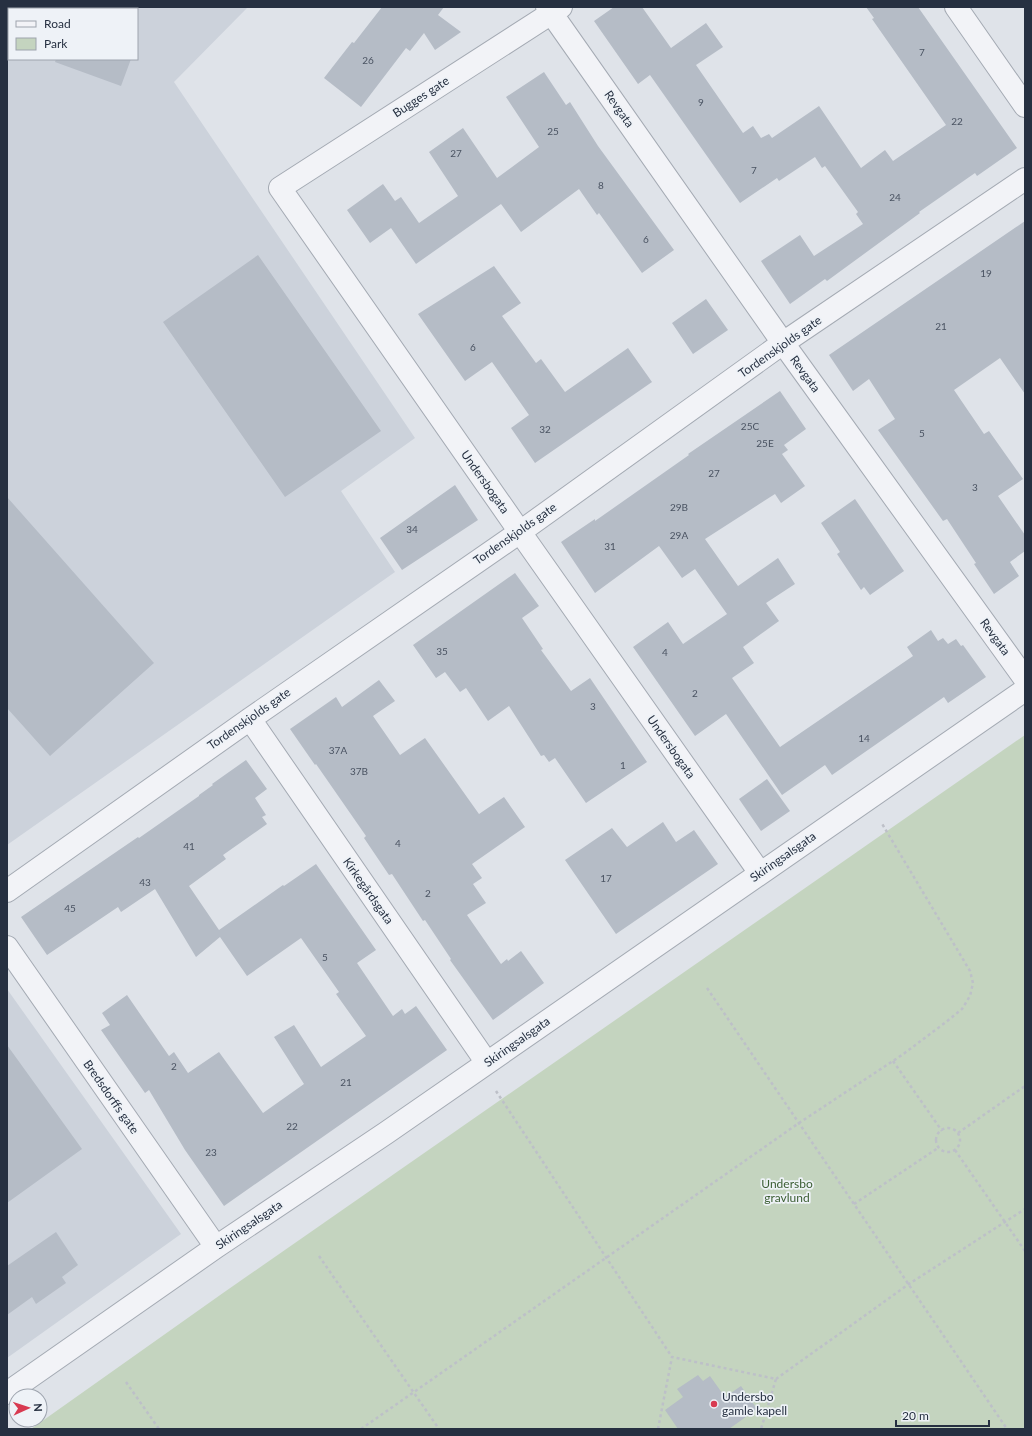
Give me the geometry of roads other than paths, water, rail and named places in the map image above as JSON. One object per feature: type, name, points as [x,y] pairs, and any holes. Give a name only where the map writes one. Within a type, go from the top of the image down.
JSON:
[{"type":"street","points":[[956,7],[1025,106]]},
{"type":"street","name":"Bugges gate","points":[[280,188],[553,9]]},
{"type":"street","name":"Revgata","points":[[553,9],[783,344],[1025,679]]},
{"type":"street","name":"Tordenskjolds gate","points":[[7,891],[250,718],[520,532],[783,344],[1025,179]]},
{"type":"street","name":"Undersbogata","points":[[280,188],[760,873]]},
{"type":"street","name":"Skiringsalsgata","points":[[7,1393],[216,1247],[386,1133],[1025,690]]},
{"type":"street","name":"Kirkegårdsgata","points":[[250,718],[484,1065]]},
{"type":"street","name":"Bredsdorffs gate","points":[[7,947],[216,1247]]},
{"type":"place","name":"Undersbo gamle kapell","points":[[714,1404]]},
{"type":"park label","name":"Undersbo gravlund","points":[[787,1191]]}]
